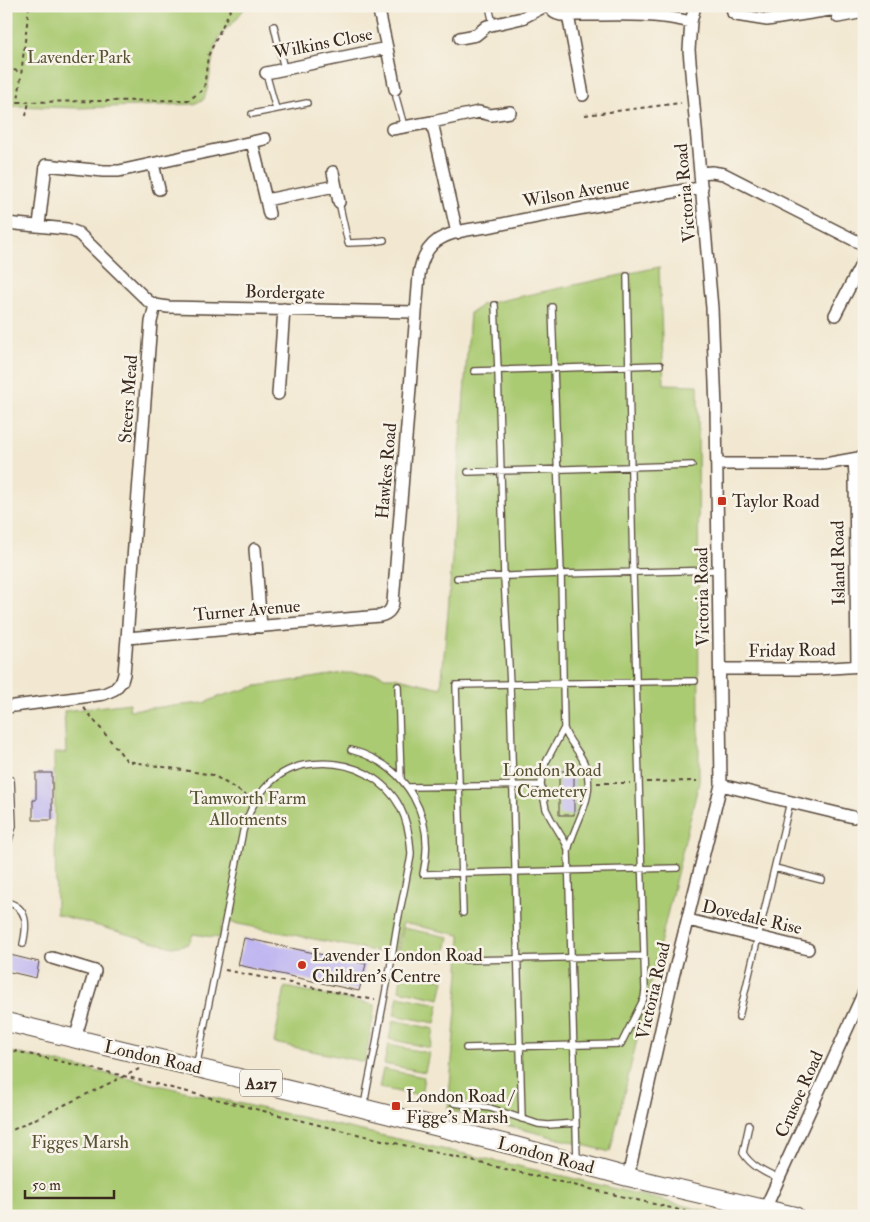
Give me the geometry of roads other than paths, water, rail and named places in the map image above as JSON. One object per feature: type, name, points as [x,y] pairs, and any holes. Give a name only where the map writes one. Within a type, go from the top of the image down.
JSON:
[{"type":"main road","name":"London Road","points":[[6,1022],[515,1146],[628,1177],[795,1216]]},
{"type":"street","name":"Wilkins Close","points":[[378,6],[396,93]]},
{"type":"street","points":[[460,38],[476,35],[487,26],[522,18],[547,6],[555,14],[639,14],[691,22]]},
{"type":"street","name":"Victoria Road","points":[[628,1177],[668,999],[721,785],[717,464],[712,308],[689,50],[691,22],[695,6]]},
{"type":"street","points":[[732,6],[733,13],[736,15],[767,20],[835,7],[838,17],[864,12]]},
{"type":"street","points":[[568,15],[583,95]]},
{"type":"street","name":"Wilkins Close","points":[[266,73],[387,48]]},
{"type":"street","points":[[398,128],[479,112],[491,115],[510,112]]},
{"type":"street","points":[[432,122],[457,233]]},
{"type":"street","points":[[39,226],[46,165],[103,172],[119,171],[265,139]]},
{"type":"street","points":[[252,142],[269,214]]},
{"type":"street","points":[[153,164],[159,189]]},
{"type":"street","points":[[332,172],[339,202]]},
{"type":"street","points":[[700,173],[724,174],[864,245]]},
{"type":"street","points":[[266,200],[335,186]]},
{"type":"street","name":"Wilson Avenue","points":[[415,312],[420,264],[430,247],[439,239],[457,233],[519,220],[702,188]]},
{"type":"street","points":[[6,223],[67,229],[78,233],[148,301],[155,305]]},
{"type":"street","points":[[835,315],[864,259]]},
{"type":"street","name":"Bordergate","points":[[155,305],[168,307],[415,312]]},
{"type":"street","name":"Steers Mead","points":[[6,707],[110,692],[119,685],[124,674],[152,322],[155,305]]},
{"type":"street","points":[[278,394],[284,310]]},
{"type":"street","name":"Hawkes Road","points":[[370,617],[385,615],[391,610],[393,602],[415,312]]},
{"type":"street","points":[[717,464],[825,464],[859,458]]},
{"type":"street","name":"Island Road","points":[[859,458],[855,476],[860,666]]},
{"type":"street","points":[[255,549],[261,627]]},
{"type":"street","name":"Turner Avenue","points":[[127,638],[370,617]]},
{"type":"street","name":"Friday Road","points":[[720,669],[816,669],[860,666]]},
{"type":"street","points":[[721,785],[853,817]]},
{"type":"street","name":"Dovedale Rise","points":[[688,920],[808,949]]},
{"type":"street","points":[[52,958],[95,971],[75,1039]]},
{"type":"street","name":"Crusoe Road","points":[[766,1209],[864,992]]},
{"type":"lane","points":[[489,6],[493,24]]},
{"type":"lane","points":[[274,26],[284,69]]},
{"type":"lane","points":[[266,73],[276,109]]},
{"type":"lane","points":[[396,93],[398,128]]},
{"type":"lane","points":[[252,114],[307,103]]},
{"type":"lane","points":[[339,202],[348,243],[384,240]]},
{"type":"lane","points":[[466,1048],[621,1044],[644,998],[627,276]]},
{"type":"lane","points":[[495,306],[504,577],[510,684],[522,1119]]},
{"type":"lane","points":[[552,307],[564,728],[566,736],[580,754],[585,765],[589,783],[585,805],[571,838],[568,851]]},
{"type":"lane","points":[[474,370],[660,365]]},
{"type":"lane","points":[[468,472],[692,464]]},
{"type":"lane","points":[[457,578],[719,570]]},
{"type":"lane","points":[[463,913],[456,685],[695,680]]},
{"type":"lane","points":[[398,686],[401,779]]},
{"type":"lane","points":[[564,728],[546,762],[541,785],[548,814],[565,842],[568,851],[578,1164]]},
{"type":"lane","points":[[351,750],[374,759],[392,770],[418,803],[426,831],[426,861],[423,874],[677,868]]},
{"type":"lane","points":[[193,1067],[198,1058],[243,830],[255,801],[267,786],[281,774],[294,768],[330,762],[345,765],[360,770],[379,781],[395,798],[406,823],[411,856],[364,1109]]},
{"type":"lane","points":[[6,851],[13,826],[11,780]]},
{"type":"lane","points":[[408,788],[541,785]]},
{"type":"lane","points":[[740,1017],[790,802]]},
{"type":"lane","points":[[775,868],[822,880]]},
{"type":"lane","points":[[6,902],[14,903],[26,920],[23,944]]},
{"type":"lane","points":[[466,960],[644,956]]},
{"type":"lane","points":[[454,1103],[490,1108],[538,1124],[576,1123]]},
{"type":"lane","points":[[748,1125],[743,1153],[759,1170],[779,1179]]},
{"type":"place","name":"Taylor Road","points":[[722,501]]},
{"type":"place","name":"Lavender London Road Children's Centre","points":[[302,965]]},
{"type":"place","name":"London Road / Figge's Marsh","points":[[396,1106]]},
{"type":"park label","name":"Lavender Park","points":[[79,57]]},
{"type":"park label","name":"London Road Cemetery","points":[[552,780]]},
{"type":"park label","name":"Tamworth Farm Allotments","points":[[248,808]]},
{"type":"park label","name":"Figges Marsh","points":[[80,1142]]}]
